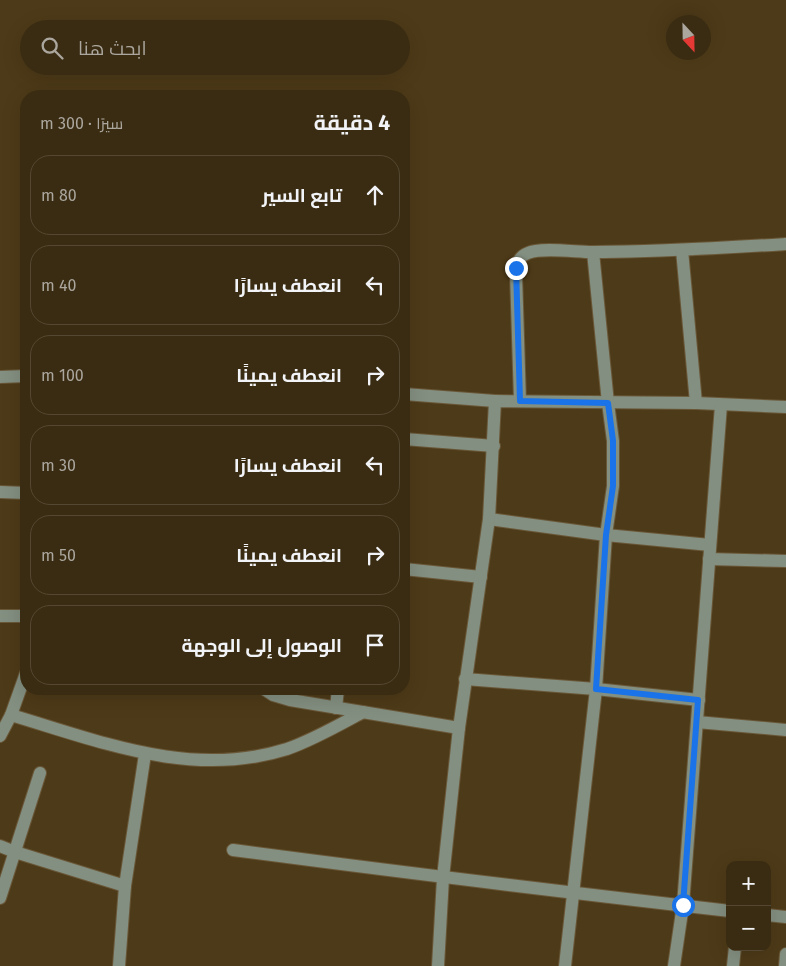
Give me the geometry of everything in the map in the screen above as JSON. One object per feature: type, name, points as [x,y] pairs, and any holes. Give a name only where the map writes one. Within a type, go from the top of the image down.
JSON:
[{"type":"street","points":[[520,401],[516,274],[519,259],[525,254],[535,251],[682,250],[786,244]]},
{"type":"street","points":[[682,250],[696,403]]},
{"type":"street","points":[[565,966],[596,689],[606,535],[613,486],[614,462],[593,252]]},
{"type":"street","points":[[0,377],[20,376]]},
{"type":"street","points":[[410,394],[520,401],[696,403],[786,407]]},
{"type":"street","points":[[438,966],[443,878],[459,728],[489,519],[495,400]]},
{"type":"street","points":[[674,966],[683,905],[721,405]]},
{"type":"street","points":[[410,439],[494,446]]},
{"type":"street","points":[[0,492],[20,492]]},
{"type":"street","points":[[489,519],[606,535],[710,546]]},
{"type":"street","points":[[709,559],[786,561]]},
{"type":"street","points":[[410,570],[481,577]]},
{"type":"street","points":[[0,616],[20,616]]},
{"type":"street","points":[[465,678],[698,700]]},
{"type":"street","points":[[0,736],[11,715],[20,690]]},
{"type":"street","points":[[275,695],[280,698],[459,728]]},
{"type":"street","points":[[336,708],[337,695]]},
{"type":"street","points":[[11,715],[145,754],[204,761],[236,759],[268,754],[288,748],[363,712]]},
{"type":"street","points":[[697,722],[786,730]]},
{"type":"street","points":[[119,966],[125,886],[145,754]]},
{"type":"street","points":[[0,898],[40,773]]},
{"type":"street","points":[[0,846],[125,886]]},
{"type":"street","points":[[233,850],[443,878],[572,891],[726,910]]},
{"type":"street","points":[[771,915],[786,917]]},
{"type":"street","points":[[733,966],[735,951]]},
{"type":"street","points":[[785,966],[786,954]]},
{"type":"route","points":[[516,268],[520,401],[608,403],[613,441],[613,486],[606,535],[596,689],[698,700],[683,905]]}]
